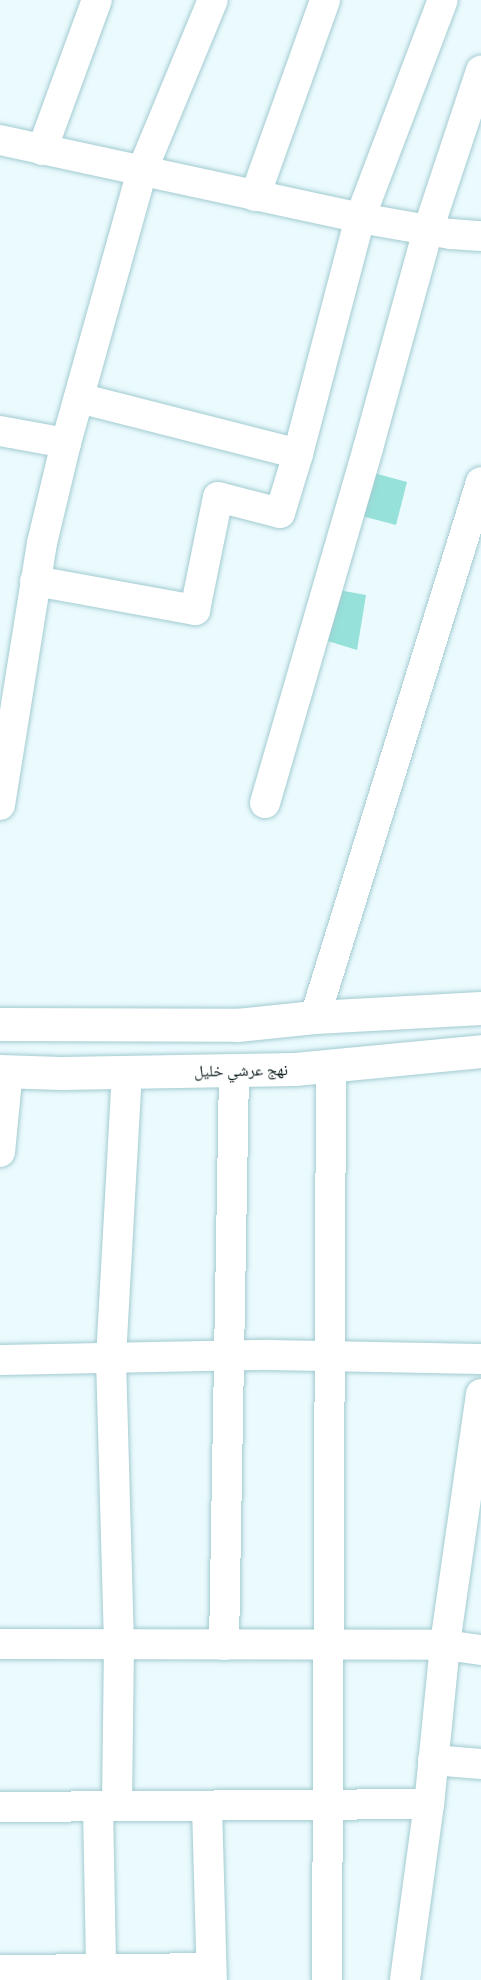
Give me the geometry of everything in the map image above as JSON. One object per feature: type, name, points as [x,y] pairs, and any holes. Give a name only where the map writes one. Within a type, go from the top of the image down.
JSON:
[{"type":"highway","points":[[0,1024],[237,1025],[315,1017],[481,1008]]},
{"type":"highway","name":"نهج عرشي خليل","points":[[4,1071],[234,1070],[331,1066],[481,1052]]},
{"type":"street","points":[[42,150],[97,0]]},
{"type":"street","points":[[0,805],[36,581],[66,443],[142,171],[213,0]]},
{"type":"street","points":[[255,196],[325,0]]},
{"type":"street","points":[[36,581],[195,610],[218,497],[280,513],[298,454],[360,218],[443,0]]},
{"type":"street","points":[[265,803],[368,448],[428,230],[481,71]]},
{"type":"street","points":[[2,148],[42,150],[360,218],[428,230],[481,236]]},
{"type":"street","points":[[79,398],[298,454]]},
{"type":"street","points":[[0,431],[66,443]]},
{"type":"street","points":[[315,1017],[481,482]]},
{"type":"street","points":[[327,1980],[331,1066]]},
{"type":"street","points":[[224,1645],[227,1356],[234,1070]]},
{"type":"street","points":[[0,1152],[4,1071]]},
{"type":"street","points":[[101,1969],[108,1806],[119,1645],[111,1358],[127,1072]]},
{"type":"street","points":[[0,1360],[227,1356],[481,1359]]},
{"type":"street","points":[[405,1980],[429,1804],[445,1645],[471,1535],[481,1394]]},
{"type":"street","points":[[0,1644],[445,1645],[481,1650]]},
{"type":"street","points":[[433,1761],[481,1764]]},
{"type":"street","points":[[0,1808],[429,1804]]},
{"type":"street","points":[[0,1970],[101,1969],[212,1974],[207,1806]]},
{"type":"building","points":[[370,472],[407,482],[396,525],[358,515]]},
{"type":"building","points":[[333,589],[366,595],[357,650],[321,639]]}]
